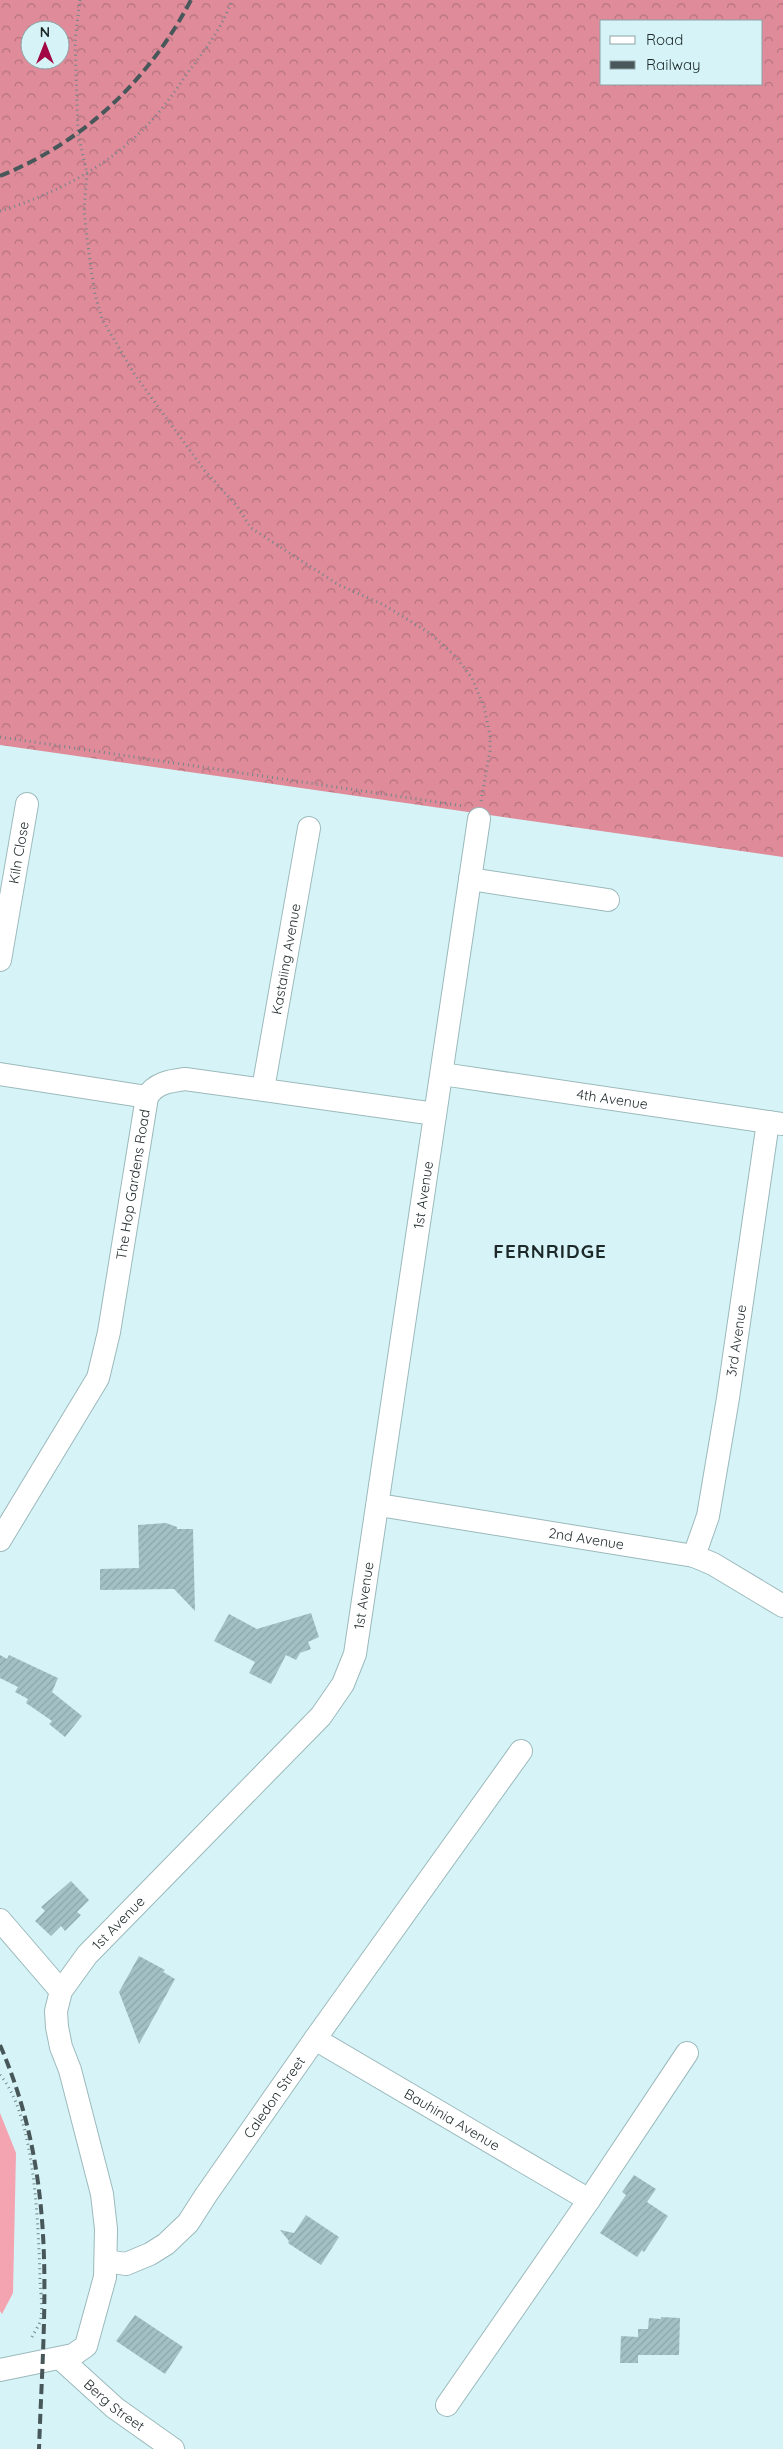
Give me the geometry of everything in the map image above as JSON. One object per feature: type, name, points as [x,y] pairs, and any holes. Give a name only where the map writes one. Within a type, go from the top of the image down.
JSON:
[{"type":"street","name":"Kiln Close","points":[[0,960],[6,897],[27,804]]},
{"type":"street","name":"1st Avenue","points":[[106,2261],[106,2229],[102,2194],[57,2027],[56,2011],[61,1991],[87,1955],[322,1716],[335,1698],[355,1654],[379,1505],[479,814]]},
{"type":"street","name":"Kastaiing Avenue","points":[[263,1089],[309,828]]},
{"type":"street","points":[[470,879],[608,900]]},
{"type":"street","points":[[0,1074],[147,1097]]},
{"type":"street","name":"4th Avenue","points":[[442,1074],[776,1123]]},
{"type":"street","name":"The Hop Gardens Road","points":[[0,1540],[98,1378],[109,1332],[147,1097],[151,1090],[164,1083],[185,1079],[435,1114]]},
{"type":"street","name":"3rd Avenue","points":[[694,1556],[708,1516],[776,1123]]},
{"type":"street","name":"2nd Avenue","points":[[379,1505],[694,1556],[713,1564],[783,1606]]},
{"type":"street","name":"Caledon Street","points":[[106,2261],[126,2264],[150,2254],[166,2244],[188,2223],[206,2194],[315,2038],[521,1751]]},
{"type":"street","points":[[0,1920],[61,1991]]},
{"type":"street","name":"Bauhinia Avenue","points":[[315,2038],[589,2200]]},
{"type":"street","points":[[447,2405],[589,2200],[687,2053]]},
{"type":"street","points":[[0,2370],[73,2356],[86,2346],[105,2277],[106,2261]]},
{"type":"street","name":"Berg Street","points":[[60,2358],[108,2403],[173,2449]]},
{"type":"path","points":[[0,737],[479,814],[487,776],[490,734],[484,708],[472,678],[455,656],[431,634],[384,605],[339,585],[251,528],[237,506],[205,471],[135,375],[102,319],[95,294],[84,211],[87,173],[78,134],[75,41],[80,0]]},
{"type":"path","points":[[0,211],[57,189],[112,157],[152,120],[211,40],[226,17],[232,0]]},
{"type":"path","points":[[0,2075],[7,2083],[22,2122],[33,2187],[38,2240],[41,2319],[31,2339]]},
{"type":"green space","points":[[0,0],[783,0],[783,857],[0,745]]},
{"type":"shaded area","points":[[0,2113],[16,2153],[13,2293],[2,2314],[0,2311]]},
{"type":"building","points":[[166,1523],[177,1527],[177,1529],[193,1529],[195,1611],[174,1589],[100,1590],[100,1569],[139,1568],[138,1525]]},
{"type":"building","points":[[311,1613],[319,1637],[308,1642],[311,1649],[300,1653],[296,1660],[286,1655],[271,1684],[249,1673],[255,1662],[214,1641],[229,1614],[257,1629]]},
{"type":"building","points":[[0,1655],[7,1659],[9,1655],[58,1678],[52,1692],[82,1716],[65,1737],[49,1724],[52,1721],[26,1703],[28,1699],[15,1692],[18,1687],[0,1678]]},
{"type":"building","points":[[71,1881],[89,1900],[77,1912],[81,1915],[65,1931],[61,1926],[51,1936],[35,1921],[45,1911],[41,1907]]},
{"type":"building","points":[[139,1956],[165,1970],[163,1972],[175,1979],[139,2044],[119,1992]]},
{"type":"building","points":[[634,2175],[656,2189],[647,2202],[668,2216],[644,2252],[642,2250],[637,2257],[600,2233],[626,2195],[622,2192]]},
{"type":"building","points":[[306,2215],[339,2237],[321,2265],[288,2243],[289,2241],[280,2230],[294,2233]]},
{"type":"building","points":[[135,2315],[183,2347],[165,2374],[116,2341]]},
{"type":"building","points":[[661,2317],[680,2318],[679,2355],[638,2355],[638,2363],[620,2363],[621,2336],[638,2337],[638,2329],[648,2329],[649,2318],[661,2319]]},
{"type":"railway","points":[[0,176],[31,162],[59,145],[111,105],[134,82],[155,56],[191,0]]},
{"type":"railway","points":[[0,2045],[19,2096],[32,2146],[40,2195],[44,2244],[44,2294],[39,2449]]},
{"type":"district","name":"FERNRIDGE","points":[[550,1251]]}]
